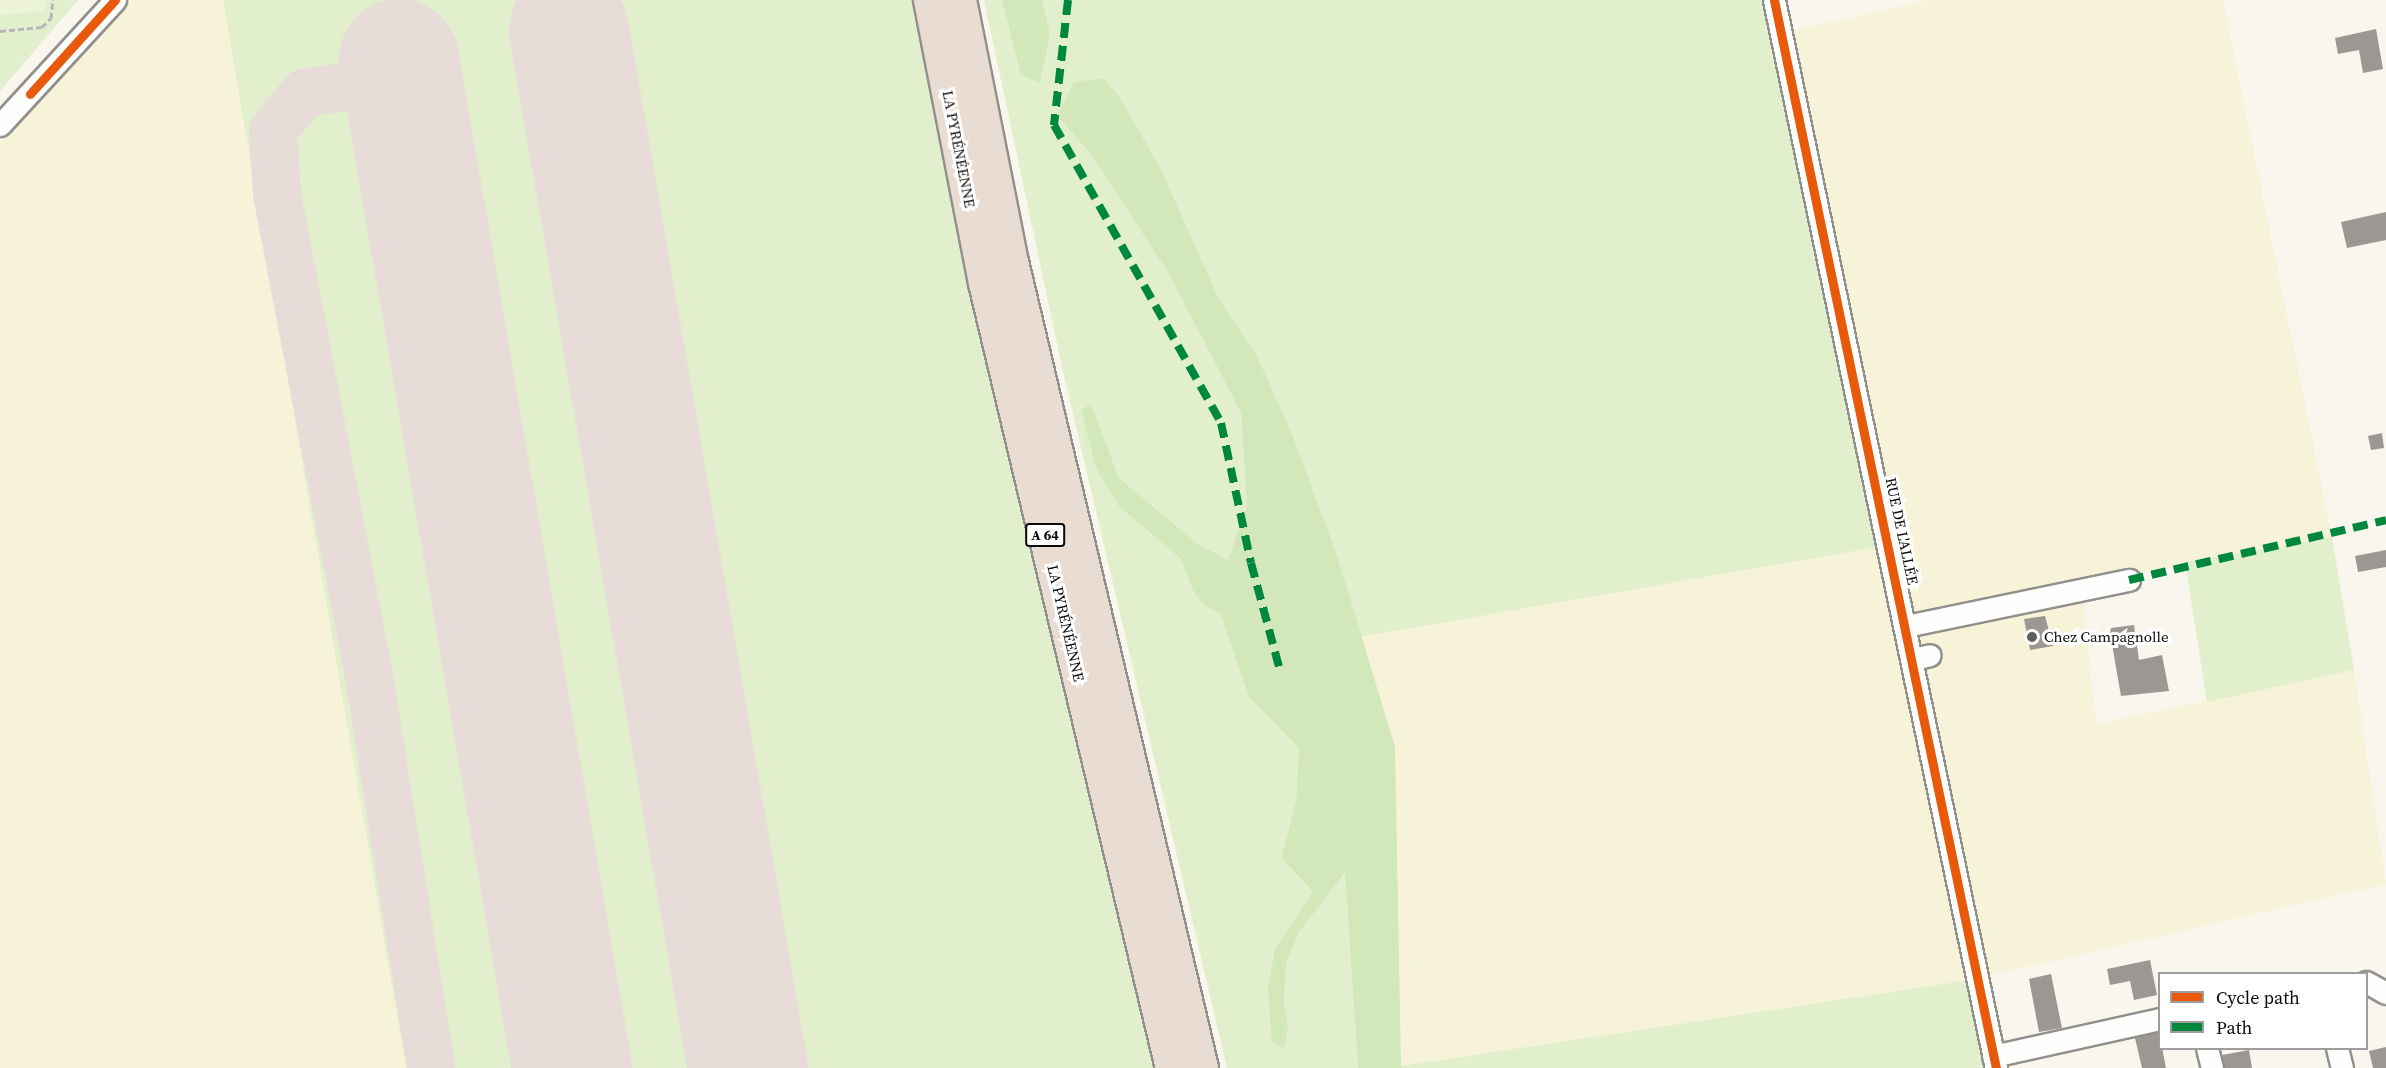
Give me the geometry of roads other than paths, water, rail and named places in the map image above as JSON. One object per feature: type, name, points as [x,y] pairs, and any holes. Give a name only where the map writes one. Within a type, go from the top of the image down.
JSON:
[{"type":"highway","name":"LA PYRÉNÉENNE","points":[[930,0],[985,283],[1172,1068]]},
{"type":"highway","name":"LA PYRÉNÉENNE","points":[[960,0],[1012,262],[1202,1068]]},
{"type":"street","points":[[0,125],[115,0]]},
{"type":"street","name":"RUE DE L'ALLÉE","points":[[1774,0],[1906,626],[1921,657],[1994,1062]]},
{"type":"street","points":[[1906,626],[2129,580]]},
{"type":"street","points":[[2368,983],[2386,993]]},
{"type":"street","points":[[1994,1062],[2158,1020]]},
{"type":"street","points":[[2208,1050],[2212,1068]]},
{"type":"street","points":[[2338,1050],[2342,1068]]},
{"type":"place","name":"Chez Campagnolle","points":[[2032,637]]}]
